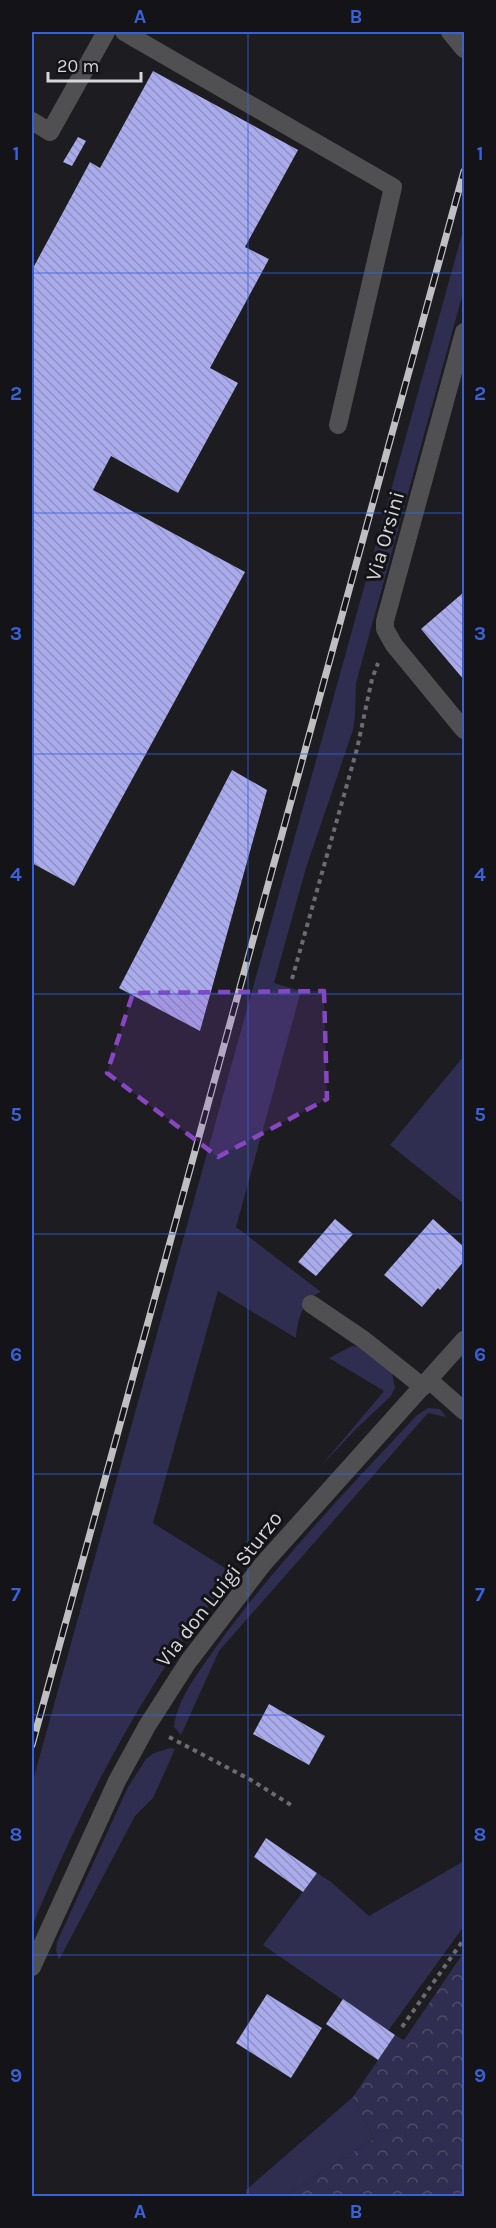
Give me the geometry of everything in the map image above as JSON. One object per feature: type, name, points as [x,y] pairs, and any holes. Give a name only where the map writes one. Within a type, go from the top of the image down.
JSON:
[{"type":"street","points":[[32,121],[50,132],[106,32]]},
{"type":"street","points":[[124,32],[393,187],[338,425]]},
{"type":"street","name":"Via Orsini","points":[[465,332],[387,612],[385,629],[394,645],[465,730]]},
{"type":"street","points":[[311,1304],[465,1411]]},
{"type":"street","name":"Via don Luigi Sturzo","points":[[32,1967],[117,1781],[147,1726],[188,1662],[257,1572],[465,1340]]},
{"type":"path","points":[[292,979],[349,781],[375,668],[387,650],[394,645]]},
{"type":"path","points":[[147,1726],[234,1771],[291,1805]]},
{"type":"path","points":[[402,2027],[465,1939]]},
{"type":"highlighted area","points":[[324,991],[327,1099],[218,1157],[107,1073],[133,993]]},
{"type":"green space","points":[[464,227],[464,289],[356,683],[353,730],[306,868],[274,983],[301,991],[236,1227],[321,1292],[310,1299],[302,1310],[296,1338],[218,1291],[153,1523],[233,1573],[170,1659],[118,1746],[72,1836],[32,1927],[32,1784]]},
{"type":"green space","points":[[464,1056],[464,1204],[390,1145]]},
{"type":"green space","points":[[352,1346],[362,1347],[392,1373],[395,1388],[391,1396],[321,1466],[384,1391],[329,1358]]},
{"type":"green space","points":[[428,1408],[440,1409],[446,1417],[428,1413],[219,1651],[181,1735],[174,1727],[183,1698],[234,1622],[336,1502],[416,1416]]},
{"type":"green space","points":[[170,1748],[175,1749],[153,1798],[135,1816],[59,1960],[56,1951],[57,1942],[128,1787],[146,1759],[154,1753]]},
{"type":"green space","points":[[464,1861],[464,1926],[388,2031],[263,1945],[317,1873],[331,1882],[369,1916]]},
{"type":"green space","points":[[464,1952],[464,2196],[284,2196],[374,2139],[353,2097],[395,2035],[404,2040]]},
{"type":"green space","points":[[353,2097],[374,2139],[284,2196],[246,2196],[246,2190]]},
{"type":"building","points":[[153,71],[298,150],[245,247],[269,259],[210,368],[238,383],[178,493],[111,456],[93,490],[245,572],[74,886],[32,863],[32,270],[90,162],[100,168]]},
{"type":"building","points":[[78,137],[86,141],[72,166],[63,162]]},
{"type":"building","points":[[464,592],[464,680],[421,629]]},
{"type":"building","points":[[232,770],[267,790],[200,1031],[119,988]]},
{"type":"building","points":[[335,1219],[353,1234],[316,1276],[298,1262]]},
{"type":"building","points":[[433,1219],[464,1247],[464,1261],[440,1290],[438,1288],[422,1307],[384,1275]]},
{"type":"building","points":[[269,1704],[325,1736],[309,1765],[253,1734]]},
{"type":"building","points":[[266,1838],[317,1873],[303,1892],[254,1857]]},
{"type":"building","points":[[267,1994],[322,2028],[291,2078],[236,2043]]},
{"type":"building","points":[[343,1999],[395,2035],[378,2060],[326,2024]]},
{"type":"railway","points":[[32,1745],[464,171]]}]
